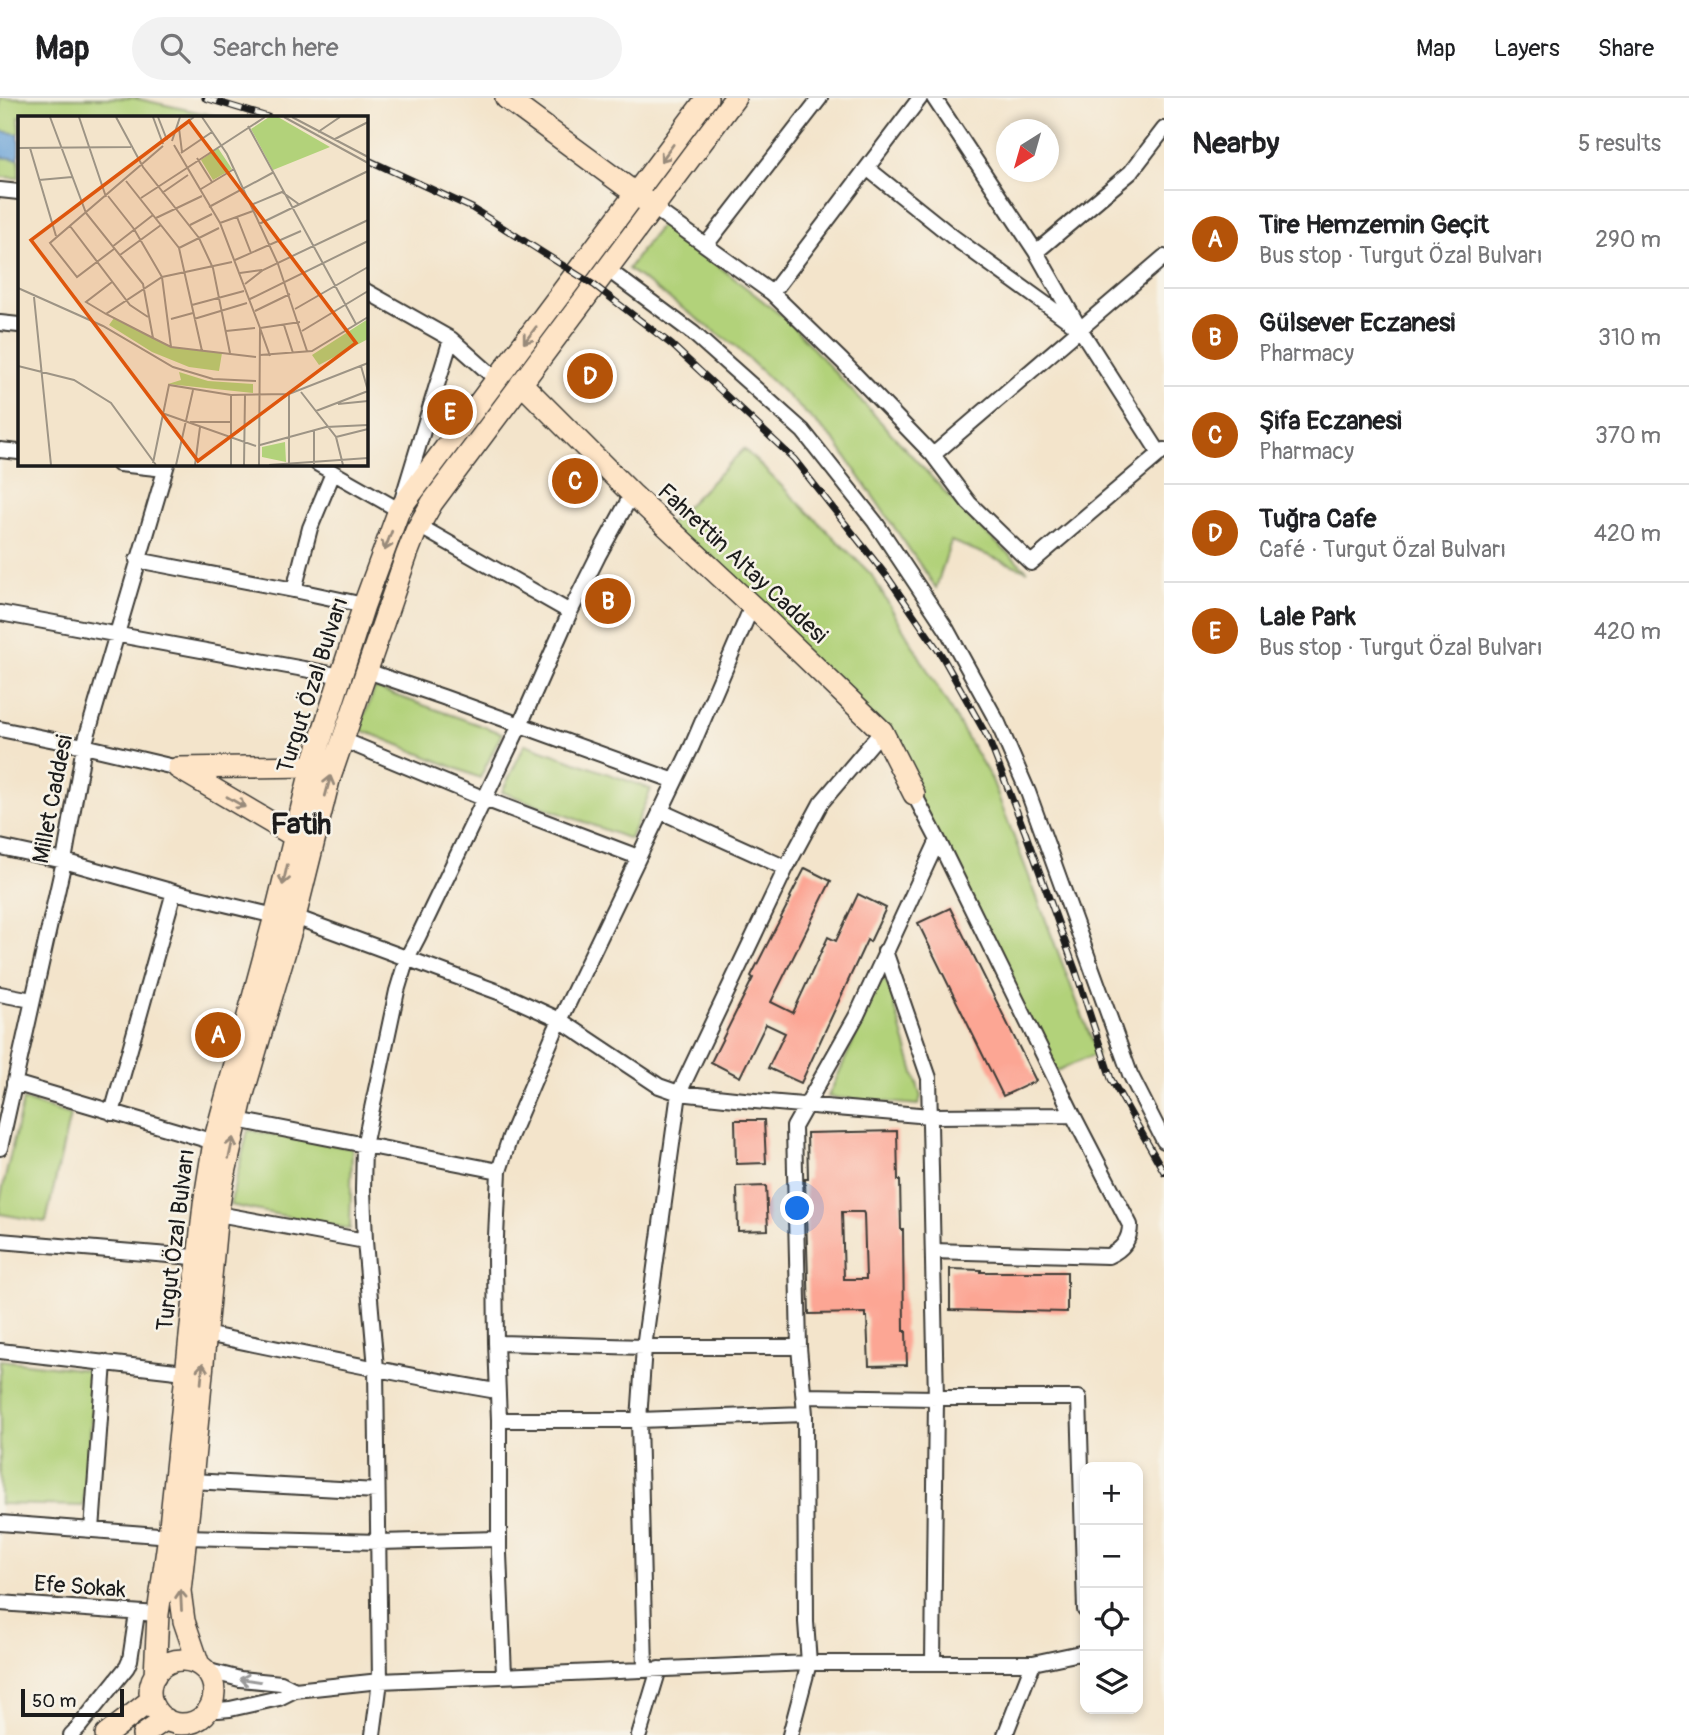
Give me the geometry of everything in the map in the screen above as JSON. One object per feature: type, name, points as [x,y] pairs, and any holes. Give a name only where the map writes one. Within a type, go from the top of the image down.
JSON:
[{"type":"main road","points":[[506,98],[654,208]]},
{"type":"main road","name":"Turgut Özal Bulvarı","points":[[202,1668],[181,1607],[180,1591],[177,1536],[185,1372],[205,1258],[218,1214],[237,1120],[285,917],[294,836],[312,766],[364,606],[399,510],[707,98]]},
{"type":"main road","name":"Turgut Özal Bulvarı","points":[[155,1676],[148,1614],[177,1536],[192,1481],[206,1334],[204,1204],[214,1142],[329,780],[407,554],[432,503],[735,98]]},
{"type":"main road","name":"Fahrettin Altay Caddesi","points":[[521,383],[632,494],[882,732],[914,793]]},
{"type":"main road","points":[[178,768],[312,766]]},
{"type":"main road","points":[[178,768],[294,836]]},
{"type":"main road","points":[[143,1735],[165,1725],[206,1720],[213,1701],[213,1685],[202,1668],[191,1662],[175,1661],[167,1664],[152,1683],[151,1700],[165,1725]]},
{"type":"main road","points":[[106,1735],[151,1700]]},
{"type":"street","points":[[705,245],[820,98]]},
{"type":"street","points":[[772,293],[920,98]]},
{"type":"street","points":[[654,208],[772,293],[933,455],[970,503],[1031,563],[1162,452],[934,98]]},
{"type":"street","points":[[1035,253],[1131,172],[1164,129]]},
{"type":"street","points":[[867,168],[953,237],[1080,328]]},
{"type":"street","points":[[0,190],[18,192]]},
{"type":"street","points":[[933,455],[1164,257]]},
{"type":"street","points":[[607,269],[693,333],[803,431],[875,522],[947,630],[998,723],[1032,804],[1130,1074],[1164,1141]]},
{"type":"street","points":[[368,292],[451,340],[496,379]]},
{"type":"street","points":[[0,323],[18,325]]},
{"type":"street","points":[[321,466],[399,510],[451,340]]},
{"type":"street","points":[[0,450],[18,452]]},
{"type":"street","name":"Millet Caddesi","points":[[0,1147],[3,1117],[14,1083],[64,861],[84,746],[166,466]]},
{"type":"street","points":[[294,590],[314,519],[333,473]]},
{"type":"street","points":[[373,1735],[380,1681],[379,1542],[376,1368],[365,1241],[364,1146],[397,991],[407,958],[520,725],[570,612],[632,494]]},
{"type":"street","points":[[419,526],[570,612]]},
{"type":"street","points":[[137,560],[364,606]]},
{"type":"street","points":[[504,1675],[498,1539],[499,1420],[495,1259],[499,1171],[510,1137],[560,1020],[698,733],[752,606]]},
{"type":"street","points":[[0,613],[342,676]]},
{"type":"street","points":[[367,671],[675,781]]},
{"type":"street","points":[[0,729],[178,768]]},
{"type":"street","points":[[639,1735],[652,1670],[639,1420],[644,1347],[679,1093],[786,868],[821,803],[882,732]]},
{"type":"street","points":[[343,740],[485,799],[638,857]]},
{"type":"street","points":[[914,793],[1130,1225],[1129,1236],[1123,1247],[1108,1256],[933,1251]]},
{"type":"street","points":[[660,811],[786,868]]},
{"type":"street","points":[[790,1735],[809,1663],[806,1622],[805,1414],[800,1347],[794,1127],[857,1015],[938,840]]},
{"type":"street","points":[[0,847],[64,861],[174,892],[285,917],[407,958],[501,993],[560,1020],[659,1086],[679,1093],[930,1116],[1073,1115]]},
{"type":"street","points":[[113,1112],[174,892]]},
{"type":"street","points":[[885,951],[929,1078],[936,1398],[933,1663]]},
{"type":"street","points":[[0,994],[32,1000]]},
{"type":"street","points":[[14,1083],[214,1142]]},
{"type":"street","points":[[237,1120],[499,1171]]},
{"type":"street","points":[[218,1214],[365,1241]]},
{"type":"street","points":[[0,1241],[205,1258]]},
{"type":"street","points":[[206,1334],[410,1377],[498,1391]]},
{"type":"street","points":[[496,1343],[800,1347]]},
{"type":"street","points":[[0,1351],[185,1372]]},
{"type":"street","points":[[92,1530],[104,1362]]},
{"type":"street","points":[[804,1396],[1079,1398],[1084,1588]]},
{"type":"street","points":[[499,1420],[639,1420],[805,1414]]},
{"type":"street","points":[[192,1481],[377,1491]]},
{"type":"street","points":[[0,1523],[177,1536],[379,1542],[498,1539]]},
{"type":"street","name":"Efe Sokak","points":[[0,1603],[148,1614]]},
{"type":"street","points":[[71,1735],[127,1667],[148,1614]]},
{"type":"street","points":[[206,1720],[218,1710],[279,1698],[295,1690],[380,1681],[809,1663],[1033,1662],[1080,1653]]},
{"type":"street","points":[[1005,1735],[1033,1662]]},
{"type":"street","points":[[202,1668],[240,1679],[281,1683],[295,1690]]},
{"type":"green space","points":[[0,98],[134,98],[215,116],[18,116],[18,178],[0,177]]},
{"type":"green space","points":[[663,222],[787,320],[969,518],[1028,571],[951,541],[936,588],[835,441],[735,346],[628,269]]},
{"type":"green space","points":[[744,449],[871,574],[992,780],[1097,1054],[1052,1073],[882,731],[666,527]]},
{"type":"green space","points":[[375,688],[502,733],[480,778],[359,729]]},
{"type":"green space","points":[[525,744],[651,789],[630,839],[502,792]]},
{"type":"green space","points":[[884,979],[888,983],[921,1097],[918,1105],[828,1097],[880,982]]},
{"type":"green space","points":[[23,1100],[70,1115],[46,1222],[0,1214],[0,1200]]},
{"type":"green space","points":[[248,1130],[352,1148],[350,1229],[230,1205]]},
{"type":"green space","points":[[0,1360],[96,1371],[83,1506],[0,1504]]},
{"type":"water","points":[[0,131],[18,134],[18,159],[0,157]]},
{"type":"building","points":[[805,868],[831,881],[771,1002],[793,1013],[828,937],[836,941],[858,894],[886,908],[870,942],[867,940],[801,1083],[768,1068],[785,1033],[766,1024],[740,1077],[711,1062]]},
{"type":"building","points":[[950,908],[1036,1081],[1003,1096],[918,923]]},
{"type":"building","points":[[735,1120],[764,1120],[766,1163],[736,1164]]},
{"type":"building","points":[[897,1131],[907,1365],[869,1366],[865,1313],[809,1314],[805,1179],[808,1179],[807,1133]],"holes":[[[842,1212],[863,1212],[866,1279],[844,1279]]]},
{"type":"building","points":[[766,1186],[768,1230],[738,1231],[737,1187]]},
{"type":"building","points":[[950,1269],[981,1272],[1067,1272],[1067,1312],[950,1310]]},
{"type":"railway","points":[[205,98],[265,116]]},
{"type":"railway","points":[[368,160],[472,208],[594,285],[672,345],[794,459],[889,579],[942,656],[988,738],[1076,972],[1111,1079],[1164,1172]]},
{"type":"place","name":"Tuğra Cafe","points":[[590,376]]},
{"type":"place","name":"Lale Park","points":[[450,412]]},
{"type":"place","name":"Şifa Eczanesi","points":[[575,481]]},
{"type":"place","name":"Gülsever Eczanesi","points":[[608,601]]},
{"type":"place","name":"Tire Hemzemin Geçit","points":[[218,1035]]},
{"type":"district","name":"Fatih","points":[[301,824]]}]
